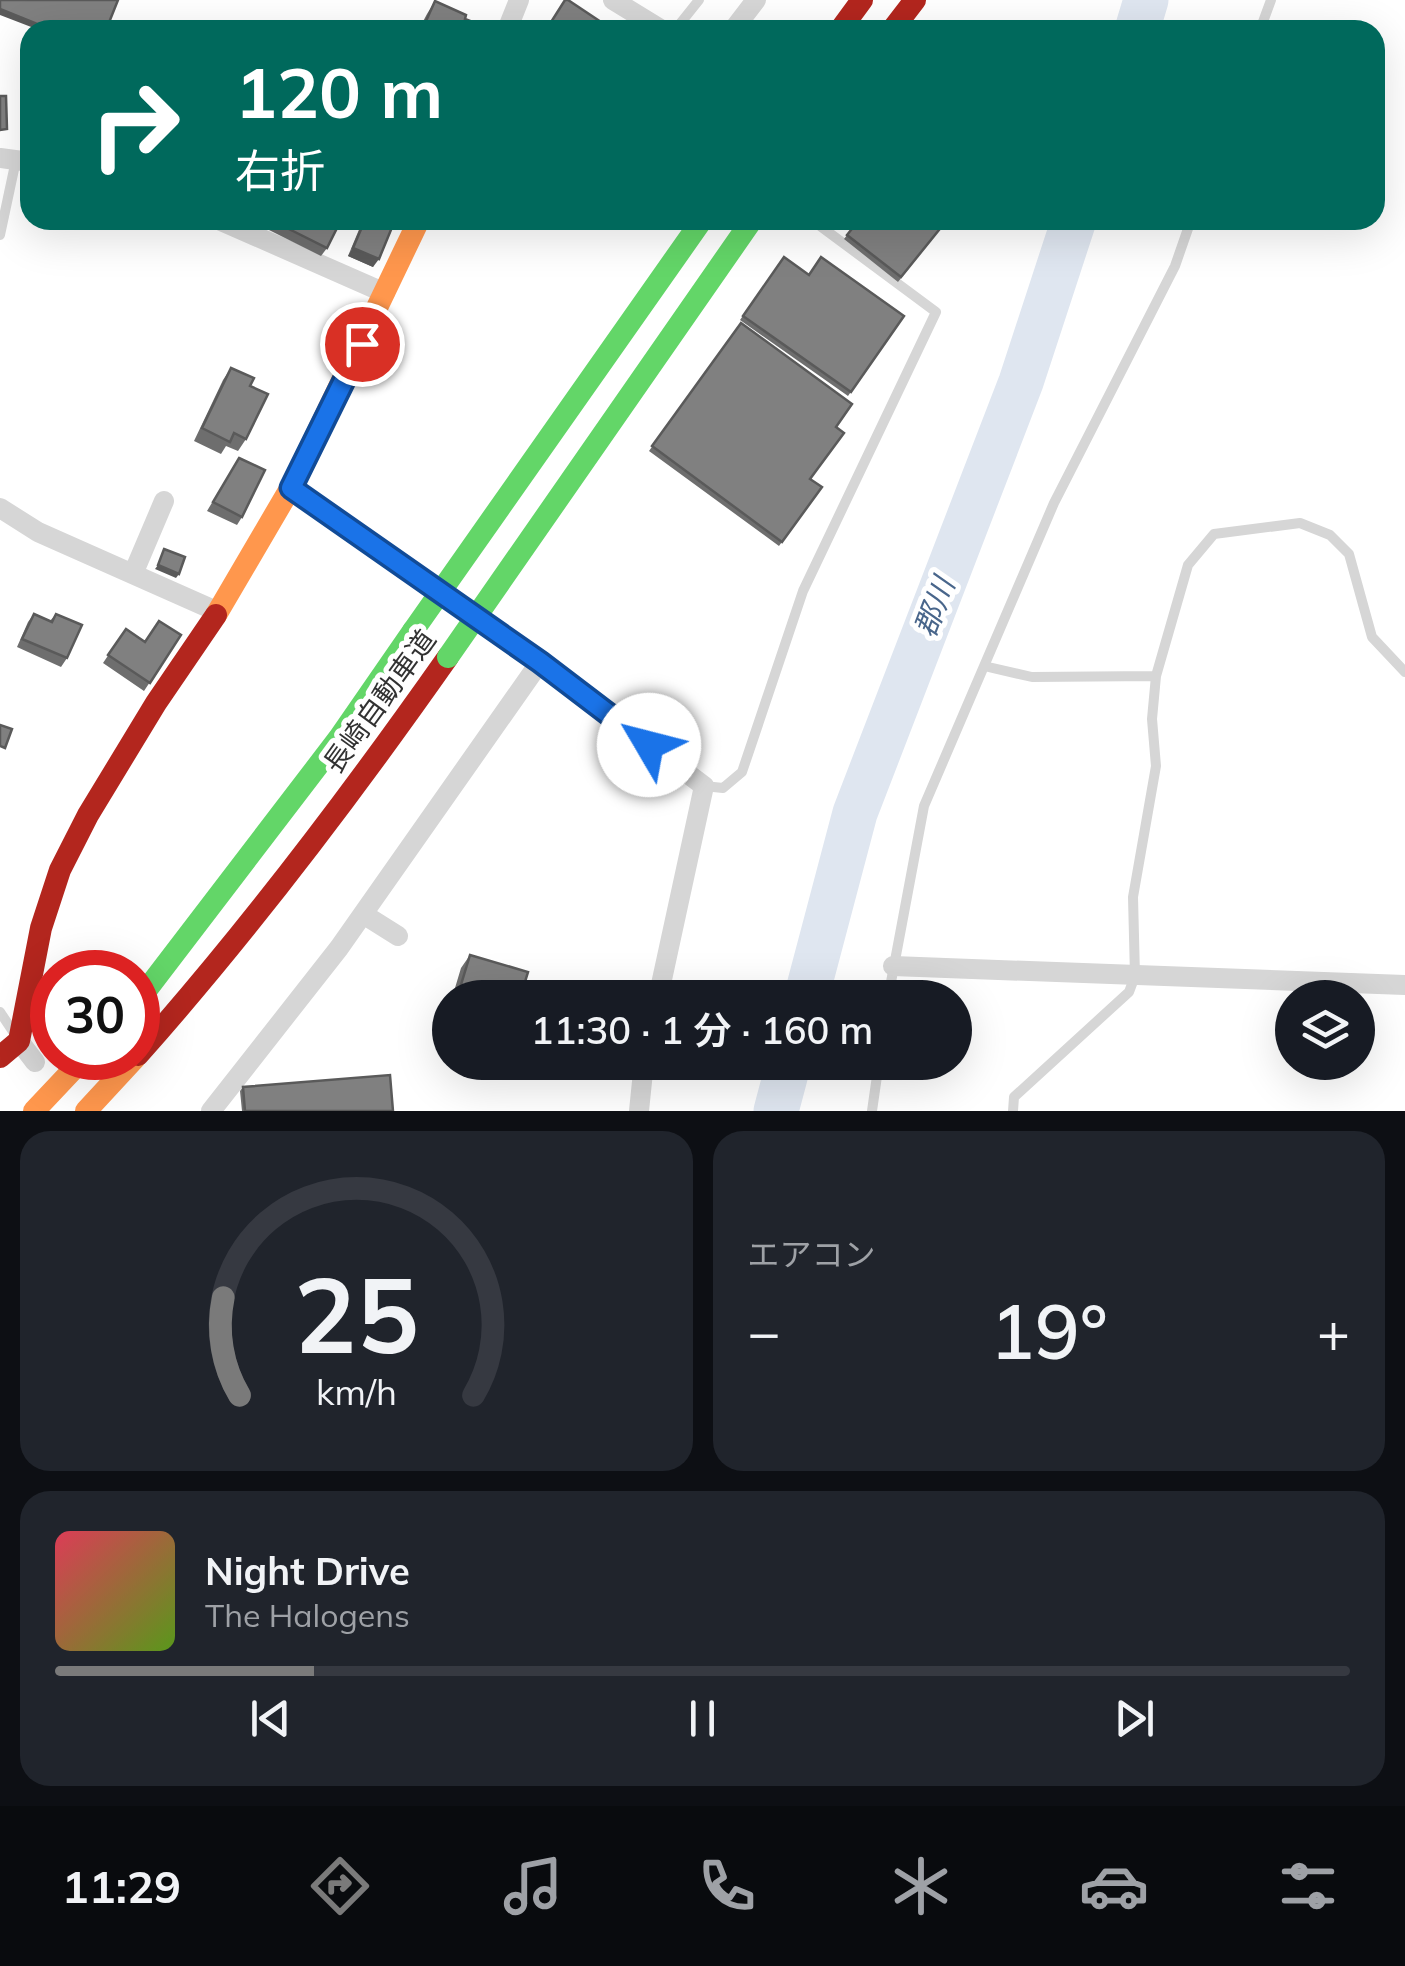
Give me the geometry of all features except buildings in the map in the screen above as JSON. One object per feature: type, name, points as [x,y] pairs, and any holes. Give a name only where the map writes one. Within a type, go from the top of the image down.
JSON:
[{"type":"main road","points":[[900,20],[915,0]]},
{"type":"main road","points":[[0,1057],[19,1041],[41,928],[60,870],[88,815],[156,703],[200,642],[291,488],[414,230]]},
{"type":"main road","name":"長崎自動車道","points":[[160,975],[339,738],[695,230]]},
{"type":"main road","name":"長崎自動車道","points":[[160,1030],[376,760],[745,230]]},
{"type":"main road","points":[[34,1111],[63,1080]]},
{"type":"main road","name":"長崎自動車道","points":[[86,1111],[114,1080]]},
{"type":"street","points":[[613,0],[646,20]]},
{"type":"street","points":[[741,20],[756,0]]},
{"type":"street","points":[[242,230],[385,293]]},
{"type":"street","points":[[291,488],[540,662],[704,786],[662,980]]},
{"type":"street","points":[[133,574],[164,501]]},
{"type":"street","points":[[0,508],[38,532],[216,611]]},
{"type":"street","points":[[211,1111],[363,914],[540,662]]},
{"type":"street","points":[[363,914],[398,936]]},
{"type":"street","points":[[893,966],[1405,984]]},
{"type":"street","points":[[19,1041],[30,1055]]},
{"type":"street","points":[[640,1111],[643,1080]]},
{"type":"lane","points":[[684,20],[699,0]]},
{"type":"lane","points":[[0,235],[15,160]]},
{"type":"lane","points":[[704,786],[723,788],[742,772],[803,591],[936,312],[825,230]]},
{"type":"lane","points":[[891,980],[924,806],[1054,502],[1175,266],[1188,230]]},
{"type":"lane","points":[[1013,1111],[1014,1097],[1130,992],[1135,976],[1133,897],[1156,766],[1152,720],[1156,676],[1188,565],[1214,534],[1300,523],[1330,535],[1350,554],[1372,637],[1405,672]]},
{"type":"lane","points":[[984,666],[1032,677],[1156,676]]},
{"type":"lane","points":[[0,1012],[19,1041]]},
{"type":"lane","points":[[872,1111],[876,1080]]},
{"type":"waterway","name":"郡川","points":[[1140,20],[1146,0]]},
{"type":"waterway","name":"郡川","points":[[811,980],[855,813],[1021,382],[1071,230]]},
{"type":"waterway","name":"郡川","points":[[776,1111],[784,1080]]},
{"type":"traffic: fast","points":[[413,631],[695,230]]},
{"type":"traffic: fast","points":[[448,657],[745,230]]},
{"type":"traffic: fast","points":[[160,972],[339,738],[413,631]]},
{"type":"traffic: slow","points":[[216,615],[291,487],[414,230]]},
{"type":"traffic: slow","points":[[34,1111],[63,1080]]},
{"type":"traffic: slow","points":[[86,1111],[115,1080]]},
{"type":"traffic: jam","points":[[847,20],[862,0]]},
{"type":"traffic: jam","points":[[900,20],[915,0]]},
{"type":"traffic: jam","points":[[0,1057],[19,1041],[41,928],[60,870],[88,815],[156,703],[216,615]]},
{"type":"traffic: jam","points":[[160,1029],[299,861],[448,657]]},
{"type":"route","points":[[362,344],[291,488],[540,662],[649,745]]}]
